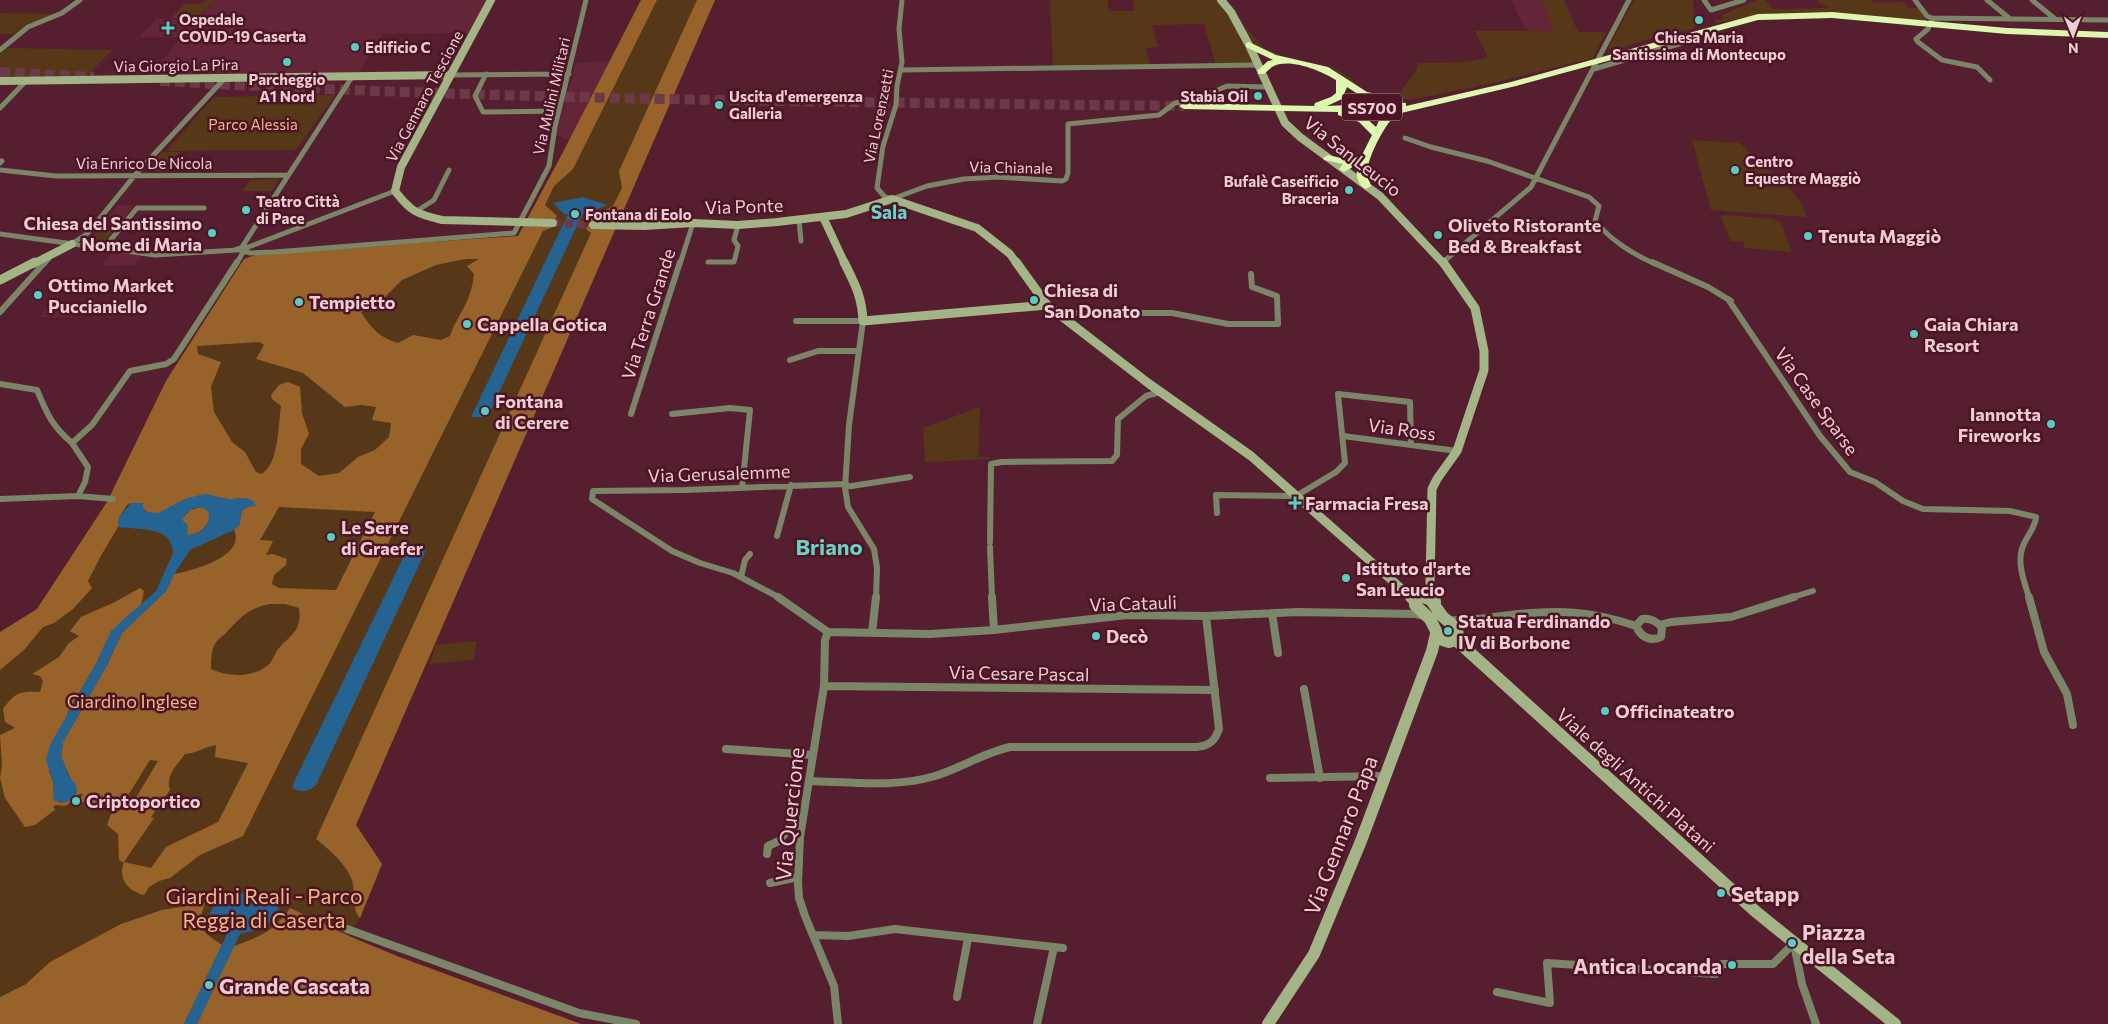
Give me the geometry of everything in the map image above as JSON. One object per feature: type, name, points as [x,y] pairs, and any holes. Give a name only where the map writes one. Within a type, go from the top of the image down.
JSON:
[{"type":"highway","name":"SS700","points":[[1364,162],[1385,118],[1394,112],[1513,84],[1709,28],[1758,18],[1798,14],[1832,15],[2060,34],[2108,35]]},
{"type":"highway","name":"SS700","points":[[1249,45],[1272,60],[1325,69],[1356,90],[1376,98],[1404,101],[1448,98]]},
{"type":"highway","points":[[1258,65],[1272,60]]},
{"type":"highway","name":"SS700","points":[[1296,109],[1329,103],[1338,98],[1343,92],[1340,78]]},
{"type":"highway","name":"SS700","points":[[1296,109],[1380,107],[1448,98]]},
{"type":"highway","name":"SS700","points":[[1184,106],[1336,112],[1359,117],[1368,122],[1377,135]]},
{"type":"highway","points":[[1328,158],[1354,170],[1364,162]]},
{"type":"highway","points":[[1364,162],[1362,176],[1366,186]]},
{"type":"street","points":[[0,50],[28,27],[62,13],[80,0]]},
{"type":"street","name":"Via Gennaro Tescione","points":[[395,191],[401,167],[491,0]]},
{"type":"street","name":"Via Mulini Militari","points":[[242,249],[250,253],[274,252],[514,233],[549,166],[559,111],[586,0]]},
{"type":"street","name":"Via Lorenzetti","points":[[892,199],[885,197],[877,188],[883,146],[896,105],[897,86],[901,70],[899,29],[902,0]]},
{"type":"street","name":"Via San Leucio","points":[[1221,0],[1231,12],[1249,45],[1280,114],[1292,131],[1328,158]]},
{"type":"street","points":[[1443,262],[1531,186],[1629,0]]},
{"type":"street","points":[[1704,0],[1712,10],[1744,0]]},
{"type":"street","points":[[1914,0],[1927,16],[1932,18],[2108,20]]},
{"type":"street","points":[[1987,0],[2009,19]]},
{"type":"street","points":[[2032,0],[2054,18]]},
{"type":"street","points":[[1932,18],[1928,29],[1916,39],[1918,42],[1942,60],[1977,67],[1990,80]]},
{"type":"street","points":[[1594,69],[1689,41]]},
{"type":"street","points":[[901,70],[1258,65]]},
{"type":"street","points":[[486,74],[475,96],[483,112],[559,111]]},
{"type":"street","points":[[450,76],[569,74]]},
{"type":"street","name":"Via Giorgio La Pira","points":[[0,81],[450,76]]},
{"type":"street","points":[[72,443],[92,425],[130,371],[166,364],[174,359],[288,175],[352,77]]},
{"type":"street","points":[[3,276],[72,244],[88,233],[135,175],[224,79]]},
{"type":"street","points":[[0,108],[26,81]]},
{"type":"street","name":"Via Chianale","points":[[892,199],[939,182],[954,179],[988,177],[1062,181],[1066,179],[1068,173],[1068,124],[1124,120],[1159,115],[1174,103],[1194,100],[1226,86],[1267,86]]},
{"type":"street","points":[[1406,138],[1431,147],[1487,161],[1589,197],[1599,206],[1595,220],[1615,242],[1630,252],[1705,285],[1738,305]]},
{"type":"street","name":"Via San Leucio","points":[[1347,166],[1366,186],[1380,196],[1443,262],[1475,308],[1484,351],[1484,370],[1456,452],[1451,462],[1434,482],[1432,489],[1430,584],[1438,610],[1445,619]]},
{"type":"street","name":"Via Enrico De Nicola","points":[[0,170],[19,170],[38,175],[56,176],[288,175]]},
{"type":"street","points":[[416,212],[434,200],[449,170]]},
{"type":"street","points":[[0,234],[155,254],[242,249],[395,191],[408,208],[424,216],[442,220],[553,224]]},
{"type":"street","points":[[892,199],[978,228],[1010,254],[1047,305],[1160,392],[1251,456],[1390,580],[1418,601],[1433,623],[1436,634],[1441,639],[1454,636]]},
{"type":"street","name":"Via Ponte","points":[[594,225],[644,226],[693,223],[738,225],[799,220],[869,208],[892,199]]},
{"type":"street","points":[[104,248],[137,208],[204,208]]},
{"type":"street","points":[[823,217],[832,240],[857,287],[862,302],[863,321],[852,412],[846,485],[850,515],[867,536],[877,560],[872,633]]},
{"type":"street","points":[[799,220],[801,241]]},
{"type":"street","name":"Via Terra Grande","points":[[631,414],[693,223]]},
{"type":"street","points":[[708,262],[734,262],[738,246],[734,240],[738,225]]},
{"type":"street","points":[[0,312],[57,250]]},
{"type":"street","points":[[1056,312],[1172,313],[1228,324],[1278,324],[1277,296],[1252,287],[1251,274]]},
{"type":"street","name":"Via Case Sparse","points":[[1728,299],[1820,436],[1850,472],[1882,486],[1903,501],[1923,508],[2010,511],[2036,517],[2035,526],[2022,548],[2020,565],[2044,652],[2067,694],[2073,726]]},
{"type":"street","points":[[796,321],[863,321],[1047,305]]},
{"type":"street","points":[[790,360],[818,351],[859,351]]},
{"type":"street","points":[[1146,396],[1148,383]]},
{"type":"street","points":[[0,384],[37,390],[48,418],[56,429],[72,443],[88,467],[85,482],[78,496]]},
{"type":"street","points":[[994,630],[990,545],[991,464],[1002,462],[1112,461],[1117,455],[1118,419],[1146,396],[1160,392]]},
{"type":"street","points":[[1217,513],[1216,495],[1296,496],[1336,472],[1345,463],[1338,394],[1410,402],[1410,445]]},
{"type":"street","points":[[672,414],[730,408],[750,410],[742,488]]},
{"type":"street","name":"Via Ross","points":[[1343,436],[1456,452]]},
{"type":"street","name":"Via Gerusalemme","points":[[741,577],[672,551],[596,503],[592,499],[593,491],[846,485],[910,477]]},
{"type":"street","points":[[777,536],[791,485]]},
{"type":"street","points":[[0,499],[78,496],[113,499]]},
{"type":"street","points":[[750,554],[746,560],[741,577],[774,594],[828,632]]},
{"type":"street","name":"Via San Leucio","points":[[1418,601],[1430,584]]},
{"type":"street","points":[[1660,625],[1671,622],[1732,617],[1813,591]]},
{"type":"street","points":[[1418,601],[1435,602]]},
{"type":"street","name":"Via Catauli","points":[[1396,613],[1406,611],[1418,601]]},
{"type":"street","points":[[1445,619],[1457,621],[1540,611],[1582,610],[1601,614],[1636,626]]},
{"type":"street","points":[[1272,613],[1278,653]]},
{"type":"street","name":"Via Catauli","points":[[828,632],[930,634],[994,630],[1127,615],[1206,616],[1272,613],[1396,613],[1427,616]]},
{"type":"street","points":[[809,781],[890,781],[934,776],[982,756],[1010,748],[1204,746],[1216,740],[1219,729],[1206,616]]},
{"type":"street","points":[[1645,618],[1653,620],[1660,625],[1662,635],[1655,640],[1644,637],[1638,632],[1636,626],[1639,620],[1645,618]]},
{"type":"street","points":[[1445,619],[1454,636]]},
{"type":"street","points":[[1432,651],[1454,636],[1470,620]]},
{"type":"street","name":"Via Quercione","points":[[828,632],[825,640],[824,686],[801,826],[798,877],[799,898],[834,986],[838,1024]]},
{"type":"street","name":"Via Gennaro Papa","points":[[1268,1024],[1314,954],[1361,841],[1432,651],[1436,634]]},
{"type":"street","name":"Viale degli Antichi Platani","points":[[1454,636],[1754,912],[1895,1024]]},
{"type":"street","name":"Via Cesare Pascal","points":[[824,686],[1215,690]]},
{"type":"street","points":[[1304,689],[1320,778]]},
{"type":"street","points":[[726,749],[813,755]]},
{"type":"street","points":[[1270,778],[1384,776]]},
{"type":"street","points":[[767,854],[768,846],[779,841],[791,826],[801,826]]},
{"type":"street","points":[[770,883],[798,877]]},
{"type":"street","points":[[347,929],[579,1013],[636,1024]]},
{"type":"street","points":[[814,935],[848,936],[895,929],[1058,948],[1037,1024]]},
{"type":"street","points":[[957,997],[968,938]]},
{"type":"street","points":[[1496,992],[1550,1003],[1547,962],[1716,974],[1722,964],[1773,964],[1794,943]]},
{"type":"street","points":[[1794,943],[1802,984],[1816,1024]]},
{"type":"shaded area","points":[[215,0],[488,0],[469,33],[382,34],[357,75],[148,76]]},
{"type":"shaded area","points":[[1511,0],[1542,0],[1555,31],[1526,31]]},
{"type":"shaded area","name":"Ospedale COVID-19 Caserta","points":[[156,19],[197,19],[181,37],[139,37]]},
{"type":"shaded area","points":[[610,61],[570,139],[564,139],[556,134],[576,63]]},
{"type":"shaded area","points":[[118,205],[134,205],[102,245],[87,243]]},
{"type":"shaded area","points":[[114,250],[144,253],[135,265],[102,266]]},
{"type":"shaded area","points":[[49,304],[81,304],[71,317],[40,317]]},
{"type":"green space","points":[[208,0],[215,0],[197,18],[171,18],[185,4],[201,4]]},
{"type":"green space","points":[[641,0],[715,0],[356,825],[382,864],[360,918],[349,936],[356,960],[267,1024],[0,1024],[0,632],[37,609],[107,502],[166,381],[244,259],[258,254],[518,236],[554,171]]},
{"type":"green space","name":"Giardino Inglese","points":[[641,0],[657,0],[573,169],[554,186],[545,205],[557,216],[551,228],[543,231],[243,836],[200,855],[170,878],[159,881],[149,887],[144,895],[129,888],[122,874],[124,863],[119,860],[118,834],[107,825],[111,814],[131,806],[158,761],[150,760],[129,794],[114,801],[95,805],[83,802],[77,803],[83,794],[79,794],[66,806],[55,805],[53,808],[56,809],[35,825],[25,827],[5,798],[0,778],[2,766],[0,735],[15,728],[5,722],[3,709],[11,699],[22,692],[40,692],[43,681],[40,676],[32,674],[59,657],[69,643],[79,636],[70,631],[81,617],[115,602],[140,588],[144,591],[141,605],[123,620],[106,642],[97,662],[68,712],[49,771],[53,781],[54,799],[67,802],[73,798],[77,792],[61,757],[63,742],[107,665],[122,633],[166,591],[174,574],[204,566],[225,555],[236,539],[234,530],[239,526],[242,511],[254,502],[243,498],[194,497],[154,514],[143,508],[143,503],[127,505],[119,517],[118,527],[88,581],[92,588],[73,609],[54,623],[43,627],[24,650],[0,670],[0,632],[37,609],[107,502],[166,381],[244,259],[258,254],[518,236]],"holes":[[[465,259],[479,259],[467,266],[474,274],[472,288],[450,336],[441,340],[413,335],[398,343],[386,338],[368,323],[361,312],[380,302],[402,280],[436,265]],[[260,342],[264,345],[256,359],[303,373],[345,407],[361,405],[376,407],[372,420],[391,423],[389,437],[375,450],[358,457],[339,473],[319,476],[301,464],[301,449],[309,434],[302,413],[300,387],[288,382],[279,385],[271,395],[272,399],[281,406],[277,444],[267,469],[261,474],[256,472],[245,452],[232,442],[214,412],[211,387],[221,362],[198,354],[197,346]],[[279,507],[375,512],[336,590],[279,588],[272,584],[274,575],[286,565],[287,559],[273,554],[266,555],[273,541],[260,540]],[[270,604],[285,604],[299,608],[298,626],[278,649],[269,664],[261,670],[254,673],[232,675],[211,669],[212,652],[216,642],[240,619],[256,608]],[[216,745],[215,757],[248,763],[218,822],[166,847],[151,868],[124,862],[154,818],[151,817],[170,790],[170,775],[175,767],[185,754]]]},
{"type":"green space","points":[[697,0],[715,0],[356,825],[382,864],[360,918],[356,910],[352,880],[346,868],[337,857],[316,839],[591,233],[586,229],[592,217],[613,206],[622,188],[619,171]]},
{"type":"green space","points":[[1050,0],[1107,0],[1109,11],[1135,11],[1133,0],[1217,0],[1234,22],[1254,64],[1216,65],[1204,24],[1152,25],[1158,47],[1146,48],[1150,66],[1053,67]]},
{"type":"green space","points":[[1542,0],[1564,0],[1578,32],[1606,32],[1593,58],[1493,83],[1415,99],[1395,99],[1416,71],[1418,63],[1462,62],[1488,57],[1475,31],[1554,31]]},
{"type":"green space","points":[[1634,0],[1693,0],[1693,14],[1707,21],[1685,32],[1677,31],[1613,50],[1608,48]]},
{"type":"green space","points":[[1757,0],[1764,0],[1774,9],[1831,8],[1817,2],[1818,0],[1871,0],[1874,3],[1904,2],[1909,8],[1918,8],[1927,21],[1810,12],[1768,14],[1715,23],[1715,20],[1722,19],[1722,15]]},
{"type":"green space","points":[[0,13],[54,14],[26,25],[14,34],[0,34]]},
{"type":"green space","points":[[1242,23],[1264,49],[1283,56],[1333,68],[1347,76],[1365,92],[1395,99],[1373,96],[1356,88],[1332,69],[1272,55],[1254,44]]},
{"type":"green space","points":[[7,48],[112,50],[87,76],[0,77],[0,54]]},
{"type":"green space","name":"Parco Alessia","points":[[335,95],[296,150],[166,151],[214,97]]},
{"type":"green space","name":"Centro Equestre Maggiò","points":[[1692,140],[1739,143],[1790,189],[1801,203],[1807,217],[1711,210]]},
{"type":"green space","points":[[162,152],[180,152],[164,172],[146,171]]},
{"type":"green space","points":[[279,179],[272,191],[243,191],[250,180]]},
{"type":"green space","points":[[1725,215],[1773,219],[1781,223],[1792,252],[1745,248],[1743,242],[1730,241],[1721,217]]},
{"type":"green space","points":[[102,228],[116,228],[102,245],[88,243]]},
{"type":"green space","points":[[980,407],[978,457],[989,457],[988,459],[925,462],[923,428]]},
{"type":"green space","points":[[203,507],[209,512],[208,522],[200,531],[187,535],[181,521],[190,511]]},
{"type":"green space","points":[[477,641],[473,660],[430,664],[435,645]]},
{"type":"green space","points":[[205,903],[201,918],[202,928],[209,936],[222,945],[184,1024],[0,1024],[0,997],[26,984],[50,962],[121,924],[162,910]]},
{"type":"green space","points":[[290,908],[397,956],[581,1024],[197,1024],[234,946],[272,928]]},
{"type":"water","points":[[583,197],[607,205],[582,215],[489,414],[487,417],[471,417],[568,214],[564,214],[553,203]]},
{"type":"water","points":[[205,494],[227,499],[244,498],[254,502],[256,506],[247,507],[242,511],[239,526],[234,530],[190,550],[166,591],[122,633],[107,665],[63,742],[61,757],[71,780],[75,782],[77,792],[67,802],[54,801],[53,781],[46,760],[50,745],[97,662],[111,631],[156,591],[173,553],[171,544],[161,533],[144,529],[118,527],[119,517],[131,503],[143,503],[143,508],[146,512],[158,513],[187,498]],"holes":[[[194,508],[203,508],[209,512],[208,522],[204,529],[192,535],[187,535],[188,525],[182,520]]]},
{"type":"water","points":[[408,548],[425,548],[426,550],[316,785],[307,790],[296,790],[293,788],[293,784]]},
{"type":"water","points":[[244,893],[251,893],[273,900],[278,910],[276,916],[262,927],[240,934],[197,1024],[184,1024],[227,934],[213,927],[210,914],[213,908],[224,900]]},
{"type":"tunnel","points":[[0,72],[94,77]]},
{"type":"tunnel","points":[[160,81],[544,96],[1184,106]]},
{"type":"tunnel","points":[[553,223],[593,225]]},
{"type":"place","name":"Chiesa Maria Santissima di Montecupo","points":[[1699,20]]},
{"type":"place","name":"Ospedale COVID-19 Caserta","points":[[168,28]]},
{"type":"place","name":"Edificio C","points":[[355,47]]},
{"type":"place","name":"Parcheggio A1 Nord","points":[[287,62]]},
{"type":"place","name":"Stabia Oil","points":[[1258,96]]},
{"type":"place","name":"Uscita d'emergenza Galleria","points":[[719,105]]},
{"type":"place","name":"Centro Equestre Maggiò","points":[[1735,170]]},
{"type":"place","name":"Bufalè Caseificio Braceria","points":[[1349,190]]},
{"type":"place","name":"Teatro Città di Pace","points":[[246,210]]},
{"type":"place","name":"Fontana di Eolo","points":[[575,214]]},
{"type":"place","name":"Chiesa del Santissimo Nome di Maria","points":[[212,233]]},
{"type":"place","name":"Oliveto Ristorante Bed & Breakfast","points":[[1438,235]]},
{"type":"place","name":"Tenuta Maggiò","points":[[1808,236]]},
{"type":"place","name":"Ottimo Market Puccianiello","points":[[38,295]]},
{"type":"place","name":"Chiesa di San Donato","points":[[1034,300]]},
{"type":"place","name":"Tempietto","points":[[299,302]]},
{"type":"place","name":"Cappella Gotica","points":[[467,324]]},
{"type":"place","name":"Gaia Chiara Resort","points":[[1914,334]]},
{"type":"place","name":"Fontana di Cerere","points":[[485,411]]},
{"type":"place","name":"Iannotta Fireworks","points":[[2051,424]]},
{"type":"place","name":"Farmacia Fresa","points":[[1295,503]]},
{"type":"place","name":"Le Serre di Graefer","points":[[331,537]]},
{"type":"place","name":"Istituto d'arte San Leucio","points":[[1346,578]]},
{"type":"place","name":"Statua Ferdinando IV di Borbone","points":[[1448,631]]},
{"type":"place","name":"Decò","points":[[1096,636]]},
{"type":"place","name":"Officinateatro","points":[[1605,711]]},
{"type":"place","name":"Criptoportico","points":[[76,801]]},
{"type":"place","name":"Setapp","points":[[1721,893]]},
{"type":"place","name":"Piazza della Seta","points":[[1792,943]]},
{"type":"place","name":"Antica Locanda","points":[[1732,965]]},
{"type":"place","name":"Grande Cascata","points":[[209,985]]},
{"type":"district","name":"Sala","points":[[889,211]]},
{"type":"district","name":"Briano","points":[[829,546]]},
{"type":"park label","name":"Giardini Reali - Parco Reggia di Caserta","points":[[264,907]]}]
